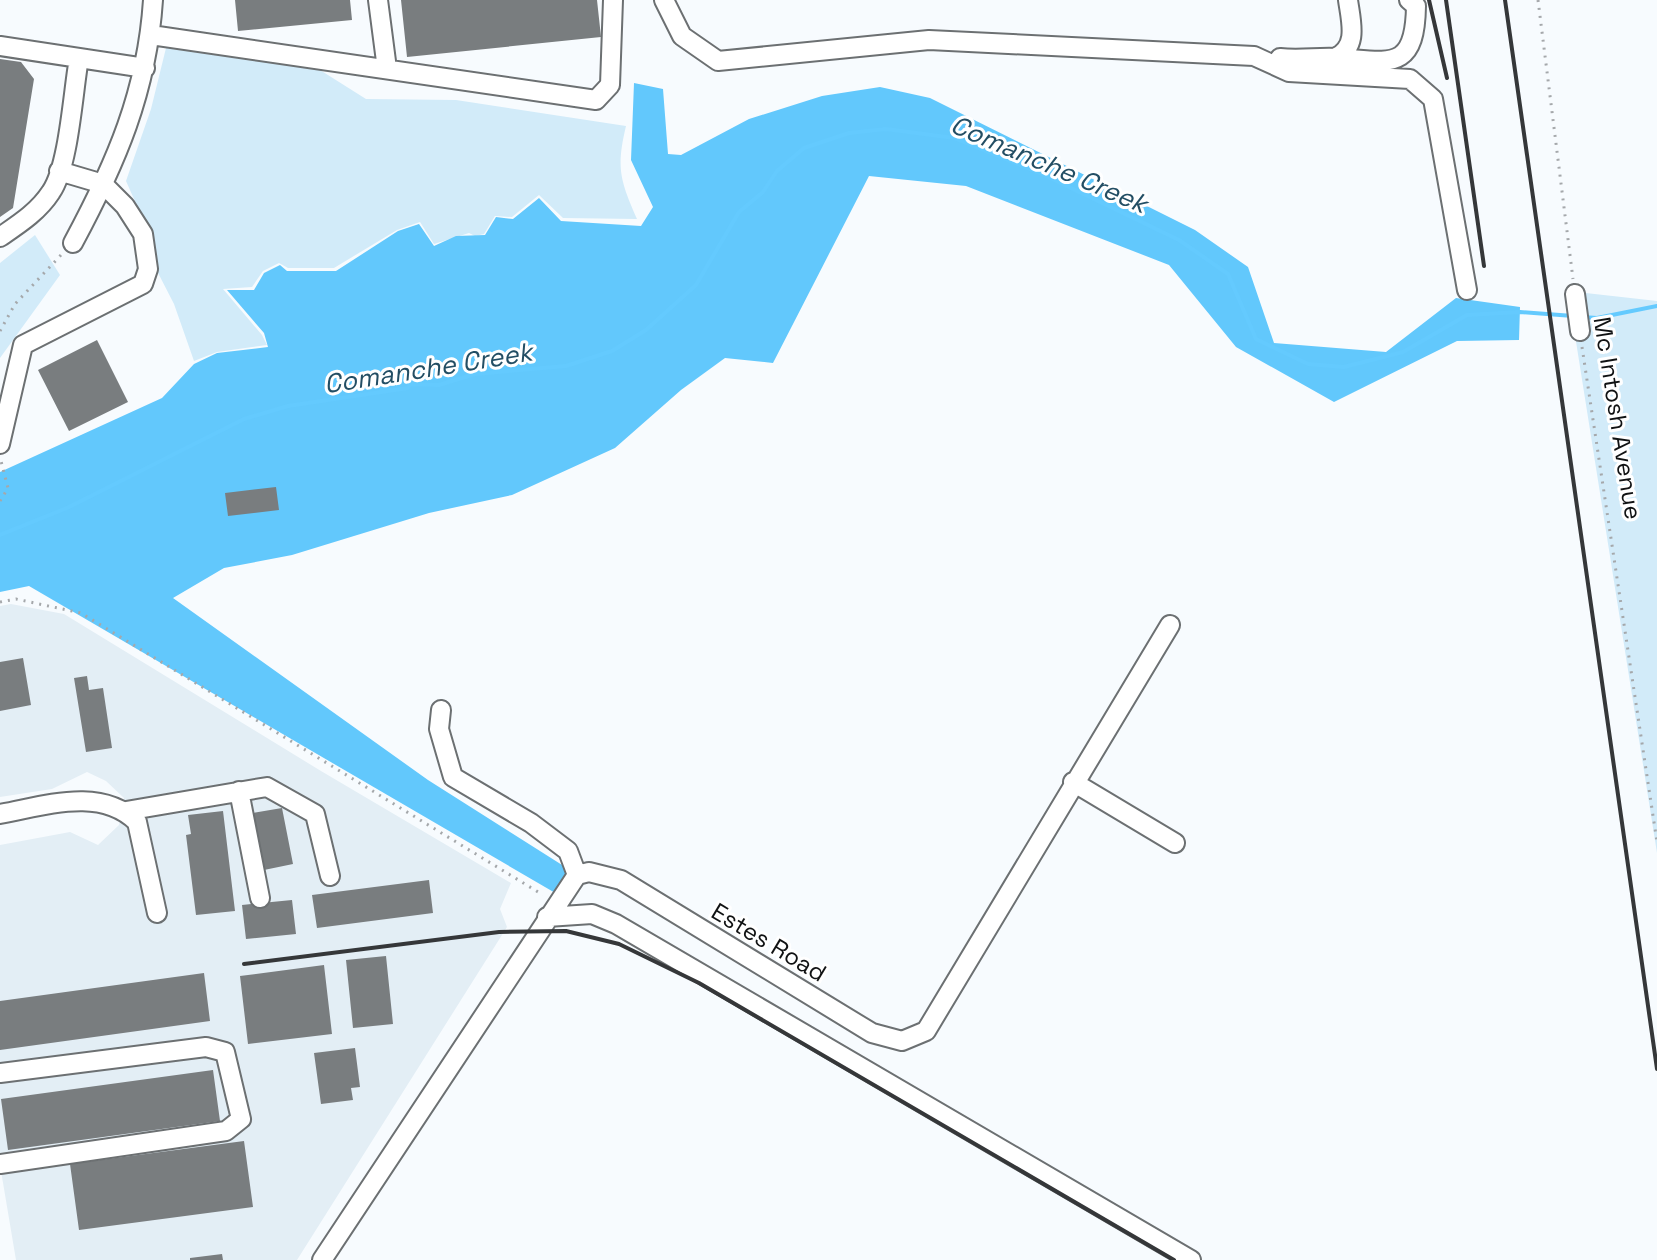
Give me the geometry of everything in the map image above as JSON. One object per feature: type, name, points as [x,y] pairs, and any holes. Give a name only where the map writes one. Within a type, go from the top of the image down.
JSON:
[{"type":"street","points":[[73,243],[124,140],[145,68],[153,0]]},
{"type":"street","points":[[378,0],[387,69]]},
{"type":"street","points":[[151,35],[596,100],[610,85],[613,0]]},
{"type":"street","points":[[664,0],[682,36],[718,61],[929,40],[1298,60],[1335,58],[1380,63],[1395,59],[1408,50],[1416,35],[1416,6],[1409,0]]},
{"type":"street","points":[[1335,58],[1344,54],[1353,35],[1348,0]]},
{"type":"street","points":[[0,46],[145,68]]},
{"type":"street","points":[[1254,56],[1289,72],[1410,79],[1433,99],[1467,290]]},
{"type":"street","points":[[0,237],[37,210],[53,189],[79,58]]},
{"type":"street","points":[[0,444],[23,345],[143,284],[148,269],[143,234],[125,206],[103,184],[59,171]]},
{"type":"street","name":"Mc Intosh Avenue","points":[[1575,294],[1580,331]]},
{"type":"street","name":"Estes Road","points":[[577,875],[589,872],[621,880],[872,1033],[902,1041],[926,1031],[1170,625]]},
{"type":"street","points":[[322,1260],[577,875],[568,851],[531,823],[453,777],[439,729],[441,710]]},
{"type":"street","points":[[1073,782],[1175,843]]},
{"type":"street","points":[[126,811],[267,787],[315,814],[330,876]]},
{"type":"street","points":[[239,791],[260,898]]},
{"type":"street","points":[[0,814],[88,799],[126,811],[137,822],[157,913]]},
{"type":"street","points":[[552,910],[592,914],[616,924],[1191,1260]]},
{"type":"street","points":[[0,1073],[206,1047],[225,1052],[241,1119],[226,1131],[0,1164]]},
{"type":"path","name":"Mc Intosh Avenue","points":[[1538,0],[1575,294]]},
{"type":"path","points":[[0,331],[15,304],[73,243]]},
{"type":"path","name":"Mc Intosh Avenue","points":[[1580,331],[1657,842]]},
{"type":"path","points":[[0,457],[8,488],[0,501]]},
{"type":"path","points":[[0,602],[16,599],[81,613],[552,910]]},
{"type":"shaded area","points":[[166,48],[320,70],[366,99],[456,100],[626,126],[621,174],[637,219],[563,218],[539,195],[512,217],[495,216],[484,234],[475,236],[469,233],[434,244],[420,222],[397,230],[334,268],[288,268],[279,263],[263,271],[252,287],[223,289],[267,345],[217,352],[194,361],[174,304],[155,267],[153,242],[126,181],[151,109]]},
{"type":"shaded area","points":[[634,83],[663,89],[668,154],[681,155],[749,119],[822,96],[880,87],[930,98],[1195,230],[1248,267],[1274,343],[1386,352],[1456,298],[1520,307],[1519,340],[1457,341],[1334,402],[1236,347],[1169,265],[966,186],[869,176],[773,363],[725,358],[681,390],[615,448],[512,495],[429,513],[292,555],[224,568],[173,598],[428,780],[570,870],[557,894],[29,586],[0,592],[0,472],[162,398],[194,364],[217,353],[268,347],[264,333],[227,290],[254,290],[264,273],[280,265],[287,271],[336,271],[398,231],[419,224],[434,246],[456,236],[485,235],[496,217],[513,219],[539,198],[561,221],[641,226],[653,207],[631,160]]},
{"type":"shaded area","points":[[35,235],[60,275],[0,358],[0,263]]},
{"type":"shaded area","points":[[1568,291],[1657,301],[1657,853]]},
{"type":"shaded area","points":[[11,604],[64,614],[511,883],[500,909],[507,927],[297,1260],[16,1260],[0,1165],[0,845],[70,832],[98,845],[119,825],[124,798],[106,781],[87,772],[52,789],[0,797],[0,606]]},
{"type":"building","points":[[235,0],[350,0],[352,20],[238,31]]},
{"type":"building","points":[[401,0],[597,0],[601,37],[407,57]]},
{"type":"building","points":[[0,59],[21,62],[34,79],[13,208],[0,217]]},
{"type":"building","points":[[97,340],[128,402],[69,431],[38,370]]},
{"type":"building","points":[[276,487],[279,510],[228,516],[225,493]]},
{"type":"building","points":[[23,658],[31,705],[0,711],[0,662]]},
{"type":"building","points":[[87,676],[89,690],[103,688],[112,748],[86,752],[74,678]]},
{"type":"building","points":[[282,808],[293,864],[264,870],[253,813]]},
{"type":"building","points":[[223,811],[235,911],[196,915],[186,835],[191,834],[188,815]]},
{"type":"building","points":[[429,880],[433,913],[317,928],[312,895]]},
{"type":"building","points":[[292,900],[296,934],[246,939],[242,905]]},
{"type":"building","points":[[386,956],[393,1024],[353,1028],[346,960]]},
{"type":"building","points":[[324,965],[332,1034],[248,1044],[240,976]]},
{"type":"building","points":[[204,973],[210,1021],[0,1050],[0,1001]]},
{"type":"building","points":[[355,1048],[360,1087],[351,1088],[353,1100],[321,1104],[314,1053]]},
{"type":"building","points":[[213,1070],[220,1121],[8,1150],[1,1099]]},
{"type":"building","points":[[244,1141],[253,1207],[79,1230],[70,1164]]},
{"type":"building","points":[[222,1254],[223,1260],[190,1260],[190,1258]]},
{"type":"waterway","name":"Comanche Creek","points":[[0,535],[67,508],[244,419],[288,406],[408,388],[410,384],[439,385],[475,374],[566,366],[612,351],[646,330],[696,285],[739,212],[763,192],[777,171],[804,148],[849,133],[886,129],[954,138],[1042,174],[1179,240],[1228,274],[1256,339],[1308,364],[1344,367],[1403,352],[1467,315],[1520,312],[1573,316]]},
{"type":"waterway","name":"Comanche Creek","points":[[1582,317],[1597,318],[1657,306]]},
{"type":"railway","points":[[1429,0],[1447,78]]},
{"type":"railway","points":[[1446,0],[1484,266]]},
{"type":"railway","points":[[1505,0],[1657,1069]]},
{"type":"railway","points":[[244,964],[499,932],[566,931],[619,944],[699,983],[1174,1260]]}]
